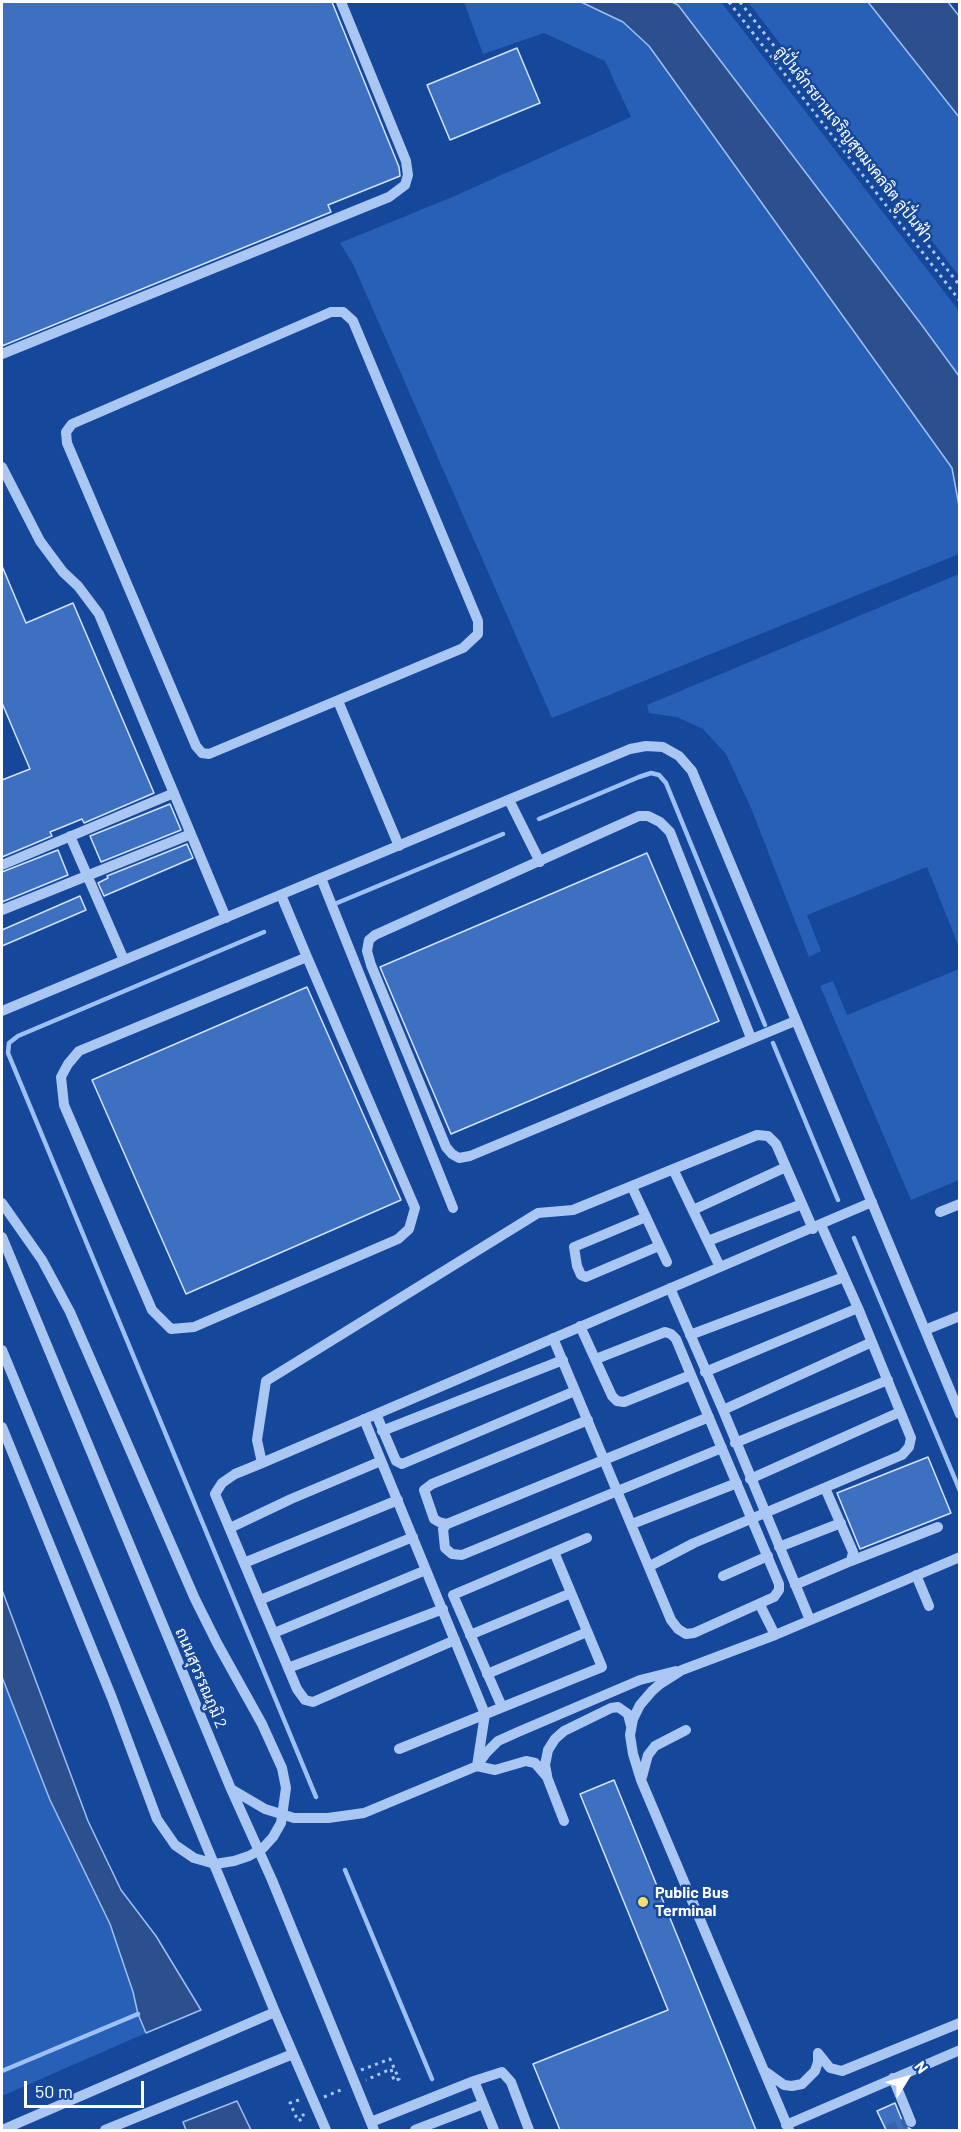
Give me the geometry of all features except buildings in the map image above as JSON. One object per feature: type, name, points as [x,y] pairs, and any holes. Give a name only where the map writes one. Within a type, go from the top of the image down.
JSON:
[{"type":"street","points":[[2,354],[389,197],[405,185],[408,175],[406,161],[341,2]]},
{"type":"street","points":[[332,312],[343,312],[353,321],[358,331],[478,621],[478,634],[463,648],[338,700],[209,754],[202,753],[196,746],[76,465],[67,443],[66,432],[72,424],[332,312]]},
{"type":"street","points":[[2,467],[40,541],[99,614],[226,918]]},
{"type":"street","points":[[338,700],[399,846]]},
{"type":"street","points":[[2,1011],[630,749],[646,746],[663,747],[679,756],[692,771],[960,1414]]},
{"type":"street","points":[[2,865],[174,793]]},
{"type":"street","points":[[509,800],[540,862]]},
{"type":"street","points":[[751,1038],[670,832],[660,822],[648,816],[639,816],[375,935],[369,940],[367,951],[371,965],[446,1147],[459,1158],[470,1156],[795,1020]]},
{"type":"street","points":[[2,910],[191,834]]},
{"type":"street","points":[[70,837],[124,960]]},
{"type":"street","points":[[321,878],[453,1208]]},
{"type":"street","points":[[281,895],[308,957],[415,1208],[409,1229],[398,1239],[194,1327],[171,1329],[152,1310],[64,1105],[61,1077],[79,1051],[308,957]]},
{"type":"street","points":[[262,1462],[257,1440],[266,1381],[538,1214],[573,1210],[757,1135],[768,1136],[776,1144],[802,1204],[844,1276],[911,1438],[909,1447],[902,1455],[694,1542],[650,1566]]},
{"type":"street","points":[[693,1210],[786,1167]]},
{"type":"street","points":[[673,1169],[720,1267]]},
{"type":"street","points":[[632,1187],[666,1262]]},
{"type":"street","points":[[2,1203],[42,1260],[70,1312],[195,1599],[262,1724],[282,1768],[286,1788],[281,1823],[273,1837],[249,1856],[215,1864],[194,1858],[175,1845],[157,1819],[112,1698],[2,1427]]},
{"type":"street","points":[[455,1640],[313,1702],[305,1700],[297,1689],[215,1494],[222,1483],[235,1474],[262,1462],[872,1203]]},
{"type":"street","points":[[708,1241],[802,1204]]},
{"type":"street","points":[[940,1212],[960,1204]]},
{"type":"street","points":[[646,1217],[574,1248],[581,1275],[586,1277],[659,1246]]},
{"type":"street","name":"ถนนสุวรรณภูมิ 2","points":[[2,1237],[231,1789],[272,1880],[372,2126]]},
{"type":"street","points":[[690,1335],[844,1276]]},
{"type":"street","points":[[670,1288],[810,1620]]},
{"type":"street","points":[[705,1372],[858,1308]]},
{"type":"street","points":[[925,1330],[960,1316]]},
{"type":"street","points":[[580,1326],[612,1396],[617,1401],[624,1402],[692,1375]]},
{"type":"street","points":[[553,1338],[671,1620],[678,1629],[686,1634],[694,1633],[774,1598],[779,1590],[779,1584],[676,1339],[665,1332],[596,1359]]},
{"type":"street","points":[[723,1410],[872,1342]]},
{"type":"street","points":[[2,1350],[275,2012],[326,2130]]},
{"type":"street","points":[[382,1431],[562,1360]]},
{"type":"street","points":[[735,1443],[888,1380]]},
{"type":"street","points":[[376,1414],[396,1461],[402,1464],[575,1391]]},
{"type":"street","points":[[750,1479],[900,1412]]},
{"type":"street","points":[[709,1417],[447,1524],[443,1529],[445,1548],[452,1554],[462,1555],[722,1448]]},
{"type":"street","points":[[364,1419],[485,1714],[477,1767]]},
{"type":"street","points":[[447,1524],[434,1519],[425,1498],[424,1490],[432,1484],[588,1420]]},
{"type":"street","points":[[230,1528],[381,1461]]},
{"type":"street","points":[[632,1524],[737,1483]]},
{"type":"street","points":[[825,1488],[853,1552],[851,1562]]},
{"type":"street","points":[[244,1563],[398,1500]]},
{"type":"street","points":[[779,1547],[841,1523]]},
{"type":"street","points":[[795,1585],[938,1527]]},
{"type":"street","points":[[260,1600],[413,1537]]},
{"type":"street","points":[[502,1707],[453,1595],[587,1538]]},
{"type":"street","points":[[399,1749],[602,1667],[554,1552]]},
{"type":"street","points":[[723,1576],[768,1556]]},
{"type":"street","points":[[477,1767],[498,1741],[640,1680],[682,1670],[776,1635],[960,1557]]},
{"type":"street","points":[[274,1633],[426,1570]]},
{"type":"street","points":[[916,1575],[929,1606]]},
{"type":"street","points":[[470,1635],[571,1593]]},
{"type":"street","points":[[760,1605],[776,1635]]},
{"type":"street","points":[[288,1668],[442,1609]]},
{"type":"street","points":[[487,1674],[587,1632]]},
{"type":"street","points":[[631,1729],[640,1705],[652,1691],[682,1670]]},
{"type":"street","points":[[564,1821],[547,1777],[545,1765],[548,1750],[564,1731],[611,1708],[618,1707],[628,1714],[633,1754],[641,1780],[787,2128],[893,2078],[960,2050]]},
{"type":"street","points":[[641,1780],[644,1764],[655,1746],[686,1730]]},
{"type":"street","points":[[231,1789],[265,1809],[294,1818],[328,1818],[364,1813],[477,1767],[495,1770],[521,1762],[530,1762],[539,1766],[547,1777]]},
{"type":"street","points":[[2,2130],[275,2012]]},
{"type":"street","points":[[763,2068],[783,2085],[802,2084],[815,2071],[818,2053],[830,2068],[842,2071],[960,2022]]},
{"type":"street","points":[[105,2130],[293,2054]]},
{"type":"street","points":[[372,2126],[474,2080],[502,2072],[507,2076],[529,2130]]},
{"type":"street","points":[[893,2078],[913,2125]]},
{"type":"street","points":[[474,2080],[494,2130]]},
{"type":"street","points":[[415,2130],[483,2104]]},
{"type":"path","name":"ลู่ปั่นจักรยานเจริญสุขมงคลจิต ลู่ปั่นฟ้า","points":[[729,2],[960,301]]},
{"type":"path","points":[[740,2],[960,286]]},
{"type":"path","points":[[351,2074],[390,2059],[399,2079],[394,2081],[392,2069]]},
{"type":"path","points":[[290,2103],[298,2121],[304,2118],[300,2107]]},
{"type":"shaded area","points":[[464,2],[581,2],[623,22],[649,46],[952,468],[959,506],[959,554],[552,718],[353,264],[340,243],[457,195],[631,117],[605,61],[544,33],[483,54]]},
{"type":"shaded area","points":[[581,2],[672,2],[678,5],[921,324],[959,376],[959,506],[952,468],[649,46],[623,22]]},
{"type":"shaded area","points":[[672,2],[721,2],[959,311],[959,376],[678,6]]},
{"type":"shaded area","points":[[748,2],[868,2],[959,117],[959,276]]},
{"type":"shaded area","points":[[868,2],[948,2],[959,16],[959,117]]},
{"type":"shaded area","points":[[959,574],[959,947],[927,867],[807,915],[821,951],[809,957],[751,808],[726,754],[703,729],[677,717],[649,713],[647,705]]},
{"type":"shaded area","points":[[959,969],[959,1180],[911,1200],[820,986],[833,981],[847,1015]]},
{"type":"shaded area","points":[[2,1590],[88,1821],[121,1890],[156,1936],[201,2010],[146,2033],[110,1924],[50,1800],[2,1677]]},
{"type":"shaded area","points":[[2,1677],[50,1801],[110,1924],[146,2033],[2,2096]]},
{"type":"shaded area","points":[[237,2101],[251,2130],[186,2130],[183,2122]]},
{"type":"waterway","points":[[539,819],[639,777],[651,773],[659,775],[666,783],[765,1025]]},
{"type":"waterway","points":[[337,903],[503,834]]},
{"type":"waterway","points":[[264,932],[18,1036],[9,1043],[8,1053],[316,1797]]},
{"type":"waterway","points":[[773,1043],[838,1200]]},
{"type":"waterway","points":[[854,1238],[960,1491]]},
{"type":"waterway","points":[[345,1870],[432,2079]]},
{"type":"waterway","points":[[2,2071],[138,2014]]},
{"type":"tunnel","points":[[888,2130],[908,2122]]},
{"type":"place","name":"Public Bus Terminal","points":[[643,1902]]}]
